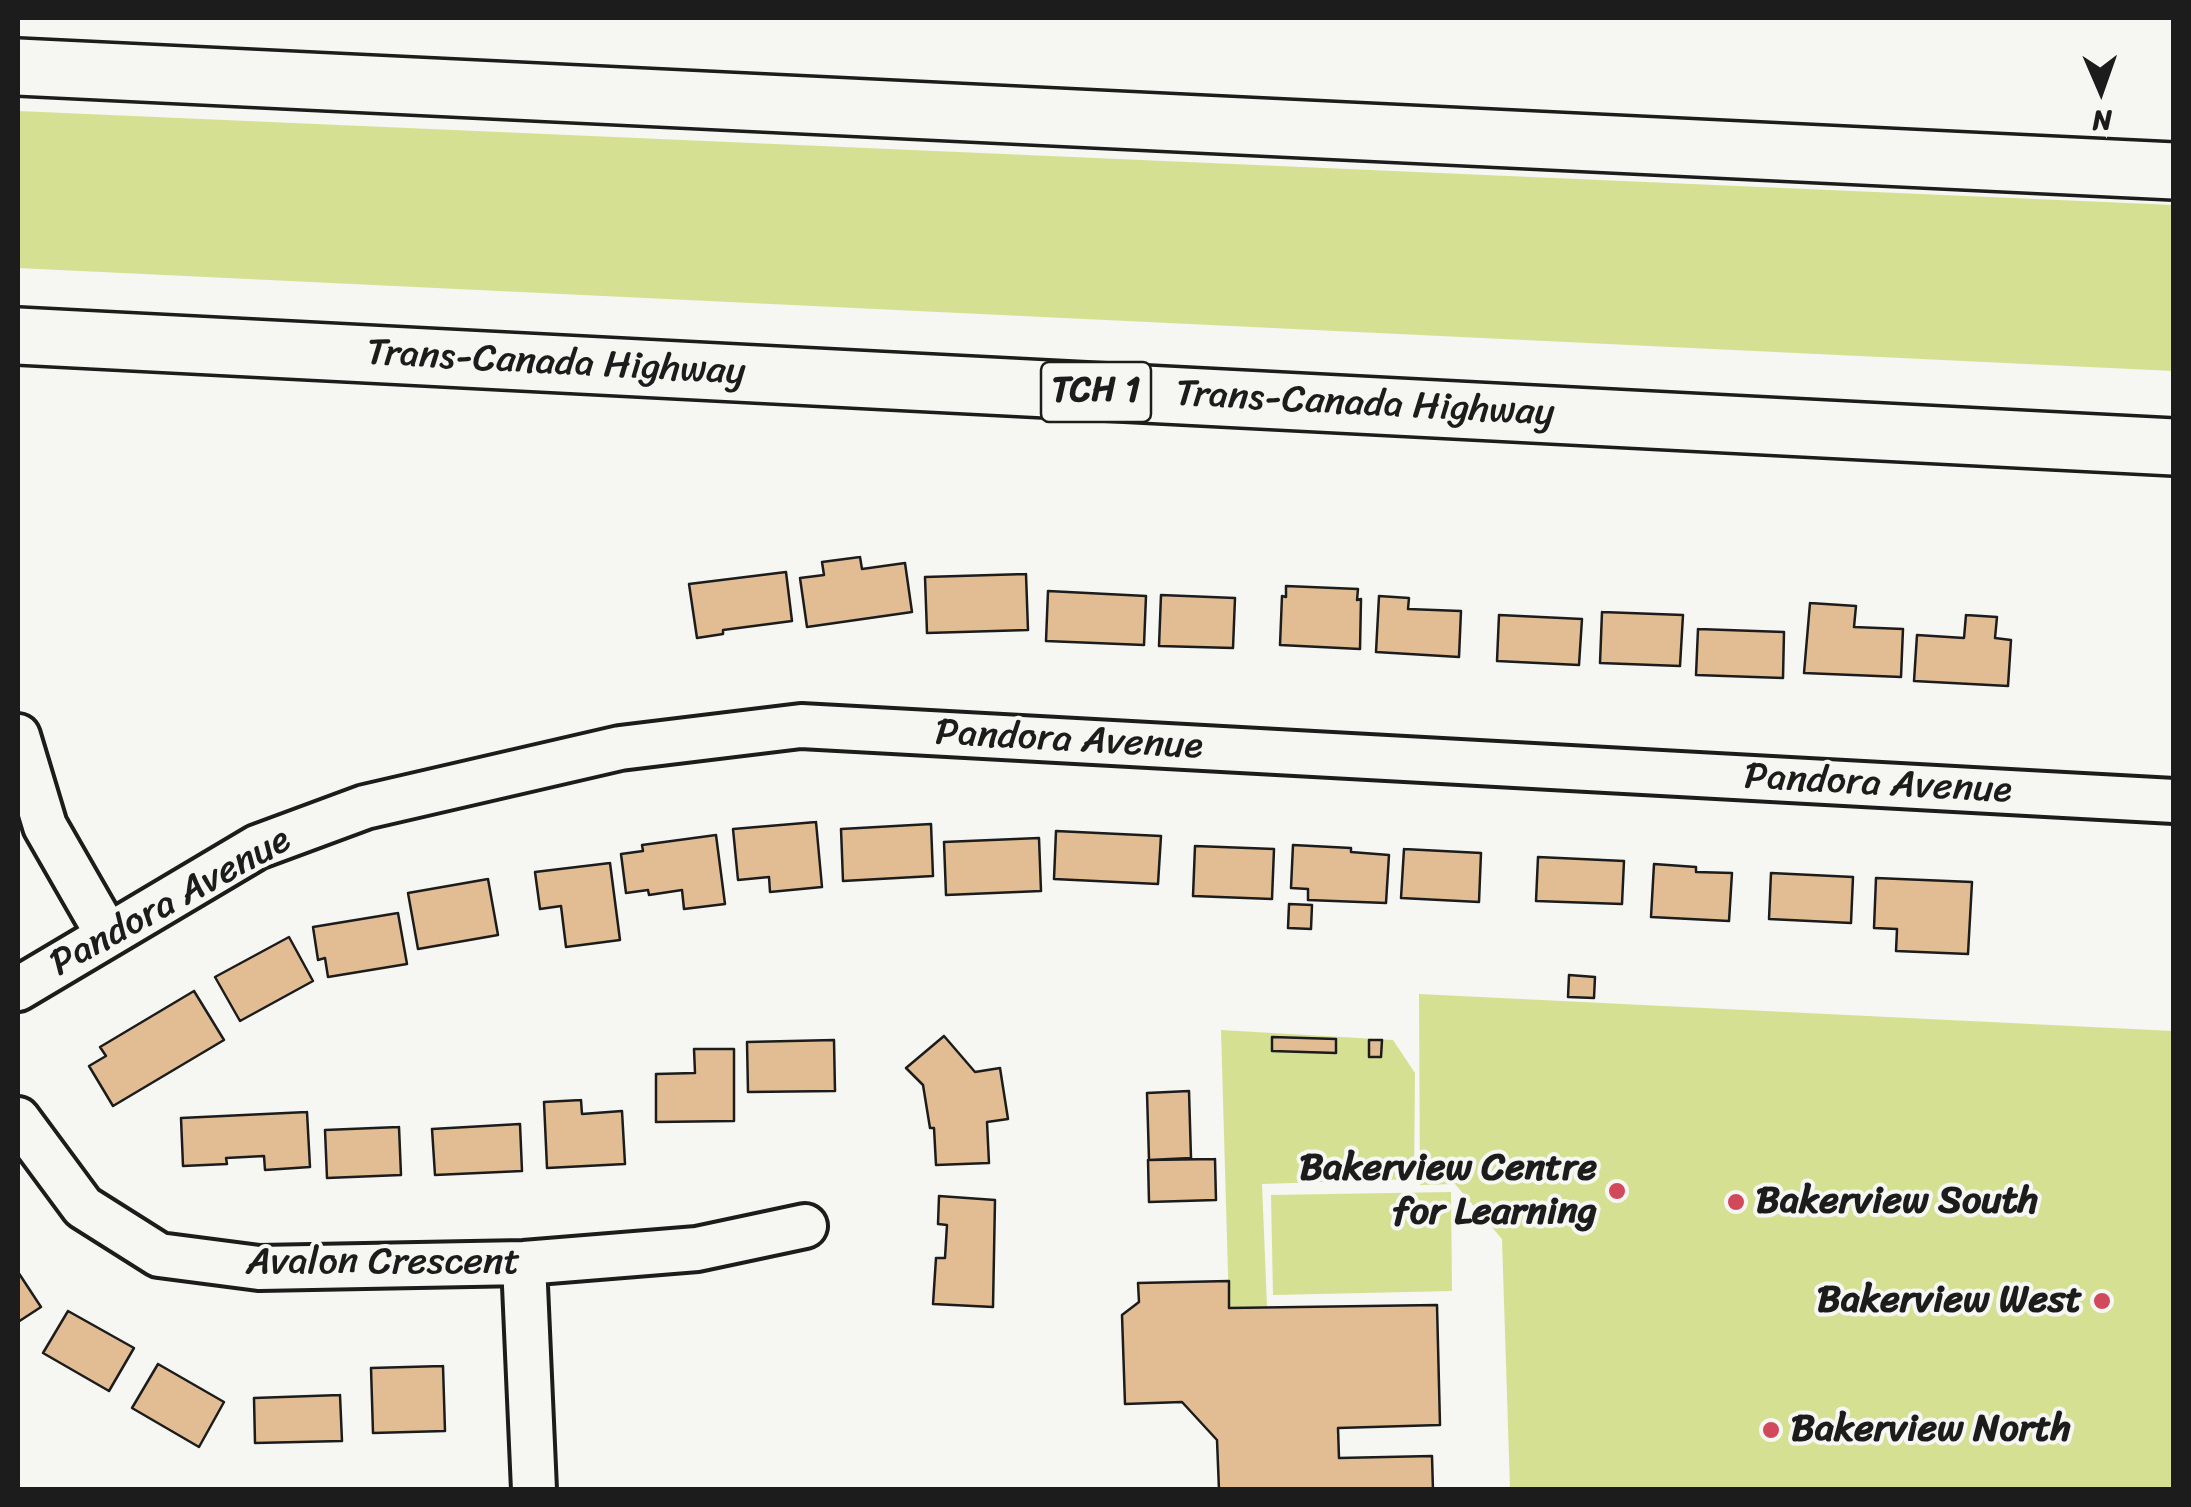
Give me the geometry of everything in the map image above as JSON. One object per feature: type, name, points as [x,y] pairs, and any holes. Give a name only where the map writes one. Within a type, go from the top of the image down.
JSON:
[{"type":"highway","points":[[18,66],[2174,171]]},
{"type":"highway","name":"Trans-Canada Highway","points":[[18,336],[2174,446]]},
{"type":"street","name":"Pandora Avenue","points":[[18,989],[257,847],[365,807],[620,748],[801,726],[2174,802]]},
{"type":"street","points":[[18,736],[45,826],[107,934]]},
{"type":"street","name":"Avalon Crescent","points":[[18,1118],[83,1207],[158,1255],[259,1268],[524,1264],[697,1249],[805,1226]]},
{"type":"street","points":[[524,1264],[534,1490]]},
{"type":"green space","points":[[18,111],[2173,205],[2173,371],[18,268]]},
{"type":"green space","name":"Bakerview Centre for Learning","points":[[1419,994],[2173,1031],[2173,1489],[1510,1489],[1502,1239],[1455,1184],[1420,1185]]},
{"type":"green space","points":[[1221,1030],[1393,1040],[1415,1073],[1414,1179],[1262,1184],[1267,1307],[1229,1308]]},
{"type":"green space","points":[[1451,1192],[1452,1291],[1273,1295],[1271,1195]]},
{"type":"building","points":[[860,557],[862,569],[905,563],[912,612],[807,627],[800,578],[824,575],[822,562]]},
{"type":"building","points":[[786,572],[792,621],[723,630],[723,634],[697,638],[689,584]]},
{"type":"building","points":[[1026,574],[1028,630],[927,633],[925,577]]},
{"type":"building","points":[[1286,586],[1358,589],[1360,649],[1280,645]]},
{"type":"building","points":[[1048,591],[1146,596],[1144,645],[1046,641]]},
{"type":"building","points":[[1161,595],[1235,598],[1233,648],[1159,646]]},
{"type":"building","points":[[1379,596],[1409,598],[1408,609],[1461,611],[1459,657],[1376,652]]},
{"type":"building","points":[[1810,603],[1856,606],[1854,627],[1903,629],[1901,677],[1804,673]]},
{"type":"building","points":[[1602,612],[1683,615],[1680,666],[1600,663]]},
{"type":"building","points":[[1499,615],[1582,619],[1579,665],[1497,661]]},
{"type":"building","points":[[1966,615],[1997,617],[1995,638],[2011,640],[2008,686],[1914,681],[1917,635],[1964,638]]},
{"type":"building","points":[[1698,629],[1784,632],[1783,678],[1696,675]]},
{"type":"building","points":[[816,822],[822,887],[770,892],[769,877],[738,880],[733,829]]},
{"type":"building","points":[[931,824],[933,876],[843,881],[841,829]]},
{"type":"building","points":[[1056,831],[1161,836],[1158,884],[1054,879]]},
{"type":"building","points":[[716,835],[725,904],[684,909],[682,890],[649,895],[648,890],[626,893],[621,854],[643,851],[642,845]]},
{"type":"building","points":[[1039,838],[1041,891],[946,895],[944,842]]},
{"type":"building","points":[[1293,845],[1351,848],[1351,852],[1389,855],[1386,903],[1308,900],[1308,889],[1291,888]]},
{"type":"building","points":[[1195,846],[1274,849],[1272,899],[1193,896]]},
{"type":"building","points":[[1404,849],[1481,853],[1479,902],[1401,898]]},
{"type":"building","points":[[1538,857],[1624,861],[1622,904],[1536,901]]},
{"type":"building","points":[[610,863],[620,940],[566,947],[561,906],[540,909],[535,872]]},
{"type":"building","points":[[1654,864],[1696,867],[1696,872],[1732,873],[1729,921],[1651,917]]},
{"type":"building","points":[[1771,873],[1853,877],[1851,923],[1769,919]]},
{"type":"building","points":[[1876,878],[1972,882],[1968,954],[1896,951],[1897,929],[1874,928]]},
{"type":"building","points":[[488,879],[498,935],[418,949],[408,893]]},
{"type":"building","points":[[1289,904],[1312,905],[1311,929],[1288,928]]},
{"type":"building","points":[[398,913],[407,964],[328,977],[325,958],[318,960],[313,927]]},
{"type":"building","points":[[289,937],[313,981],[240,1021],[215,977]]},
{"type":"building","points":[[1569,975],[1595,977],[1594,998],[1568,997]]},
{"type":"building","points":[[194,991],[224,1040],[113,1106],[89,1066],[106,1056],[100,1047]]},
{"type":"building","points":[[944,1036],[975,1072],[1000,1068],[1008,1119],[987,1122],[989,1163],[936,1165],[934,1128],[930,1128],[923,1085],[906,1068]]},
{"type":"building","points":[[1272,1037],[1336,1039],[1336,1053],[1272,1051]]},
{"type":"building","points":[[834,1040],[835,1091],[748,1092],[747,1042]]},
{"type":"building","points":[[1369,1040],[1382,1040],[1381,1057],[1369,1057]]},
{"type":"building","points":[[694,1049],[734,1049],[734,1121],[656,1122],[656,1074],[695,1073]]},
{"type":"building","points":[[1189,1091],[1191,1158],[1149,1160],[1147,1093]]},
{"type":"building","points":[[581,1100],[582,1114],[622,1111],[625,1164],[547,1168],[544,1102]]},
{"type":"building","points":[[307,1112],[310,1167],[265,1170],[264,1156],[226,1158],[227,1164],[183,1166],[181,1118]]},
{"type":"building","points":[[520,1124],[522,1171],[435,1175],[432,1129]]},
{"type":"building","points":[[399,1127],[401,1175],[327,1178],[325,1130]]},
{"type":"building","points":[[1215,1159],[1216,1200],[1149,1202],[1148,1160]]},
{"type":"building","points":[[939,1196],[995,1200],[993,1307],[933,1304],[936,1258],[945,1258],[947,1225],[938,1224]]},
{"type":"building","points":[[18,1272],[41,1307],[18,1322]]},
{"type":"building","points":[[1229,1281],[1229,1308],[1437,1305],[1440,1425],[1338,1428],[1339,1458],[1432,1456],[1433,1490],[1219,1490],[1217,1440],[1182,1402],[1125,1404],[1122,1315],[1139,1302],[1138,1283]]},
{"type":"building","points":[[68,1311],[134,1348],[109,1391],[43,1353]]},
{"type":"building","points":[[158,1364],[224,1402],[199,1447],[132,1408]]},
{"type":"building","points":[[443,1366],[445,1431],[373,1433],[371,1368]]},
{"type":"building","points":[[340,1395],[342,1441],[255,1443],[254,1398]]},
{"type":"place","name":"Bakerview Centre for Learning","points":[[1617,1191]]},
{"type":"place","name":"Bakerview South","points":[[1736,1202]]},
{"type":"place","name":"Bakerview West","points":[[2102,1301]]},
{"type":"place","name":"Bakerview North","points":[[1771,1430]]}]
